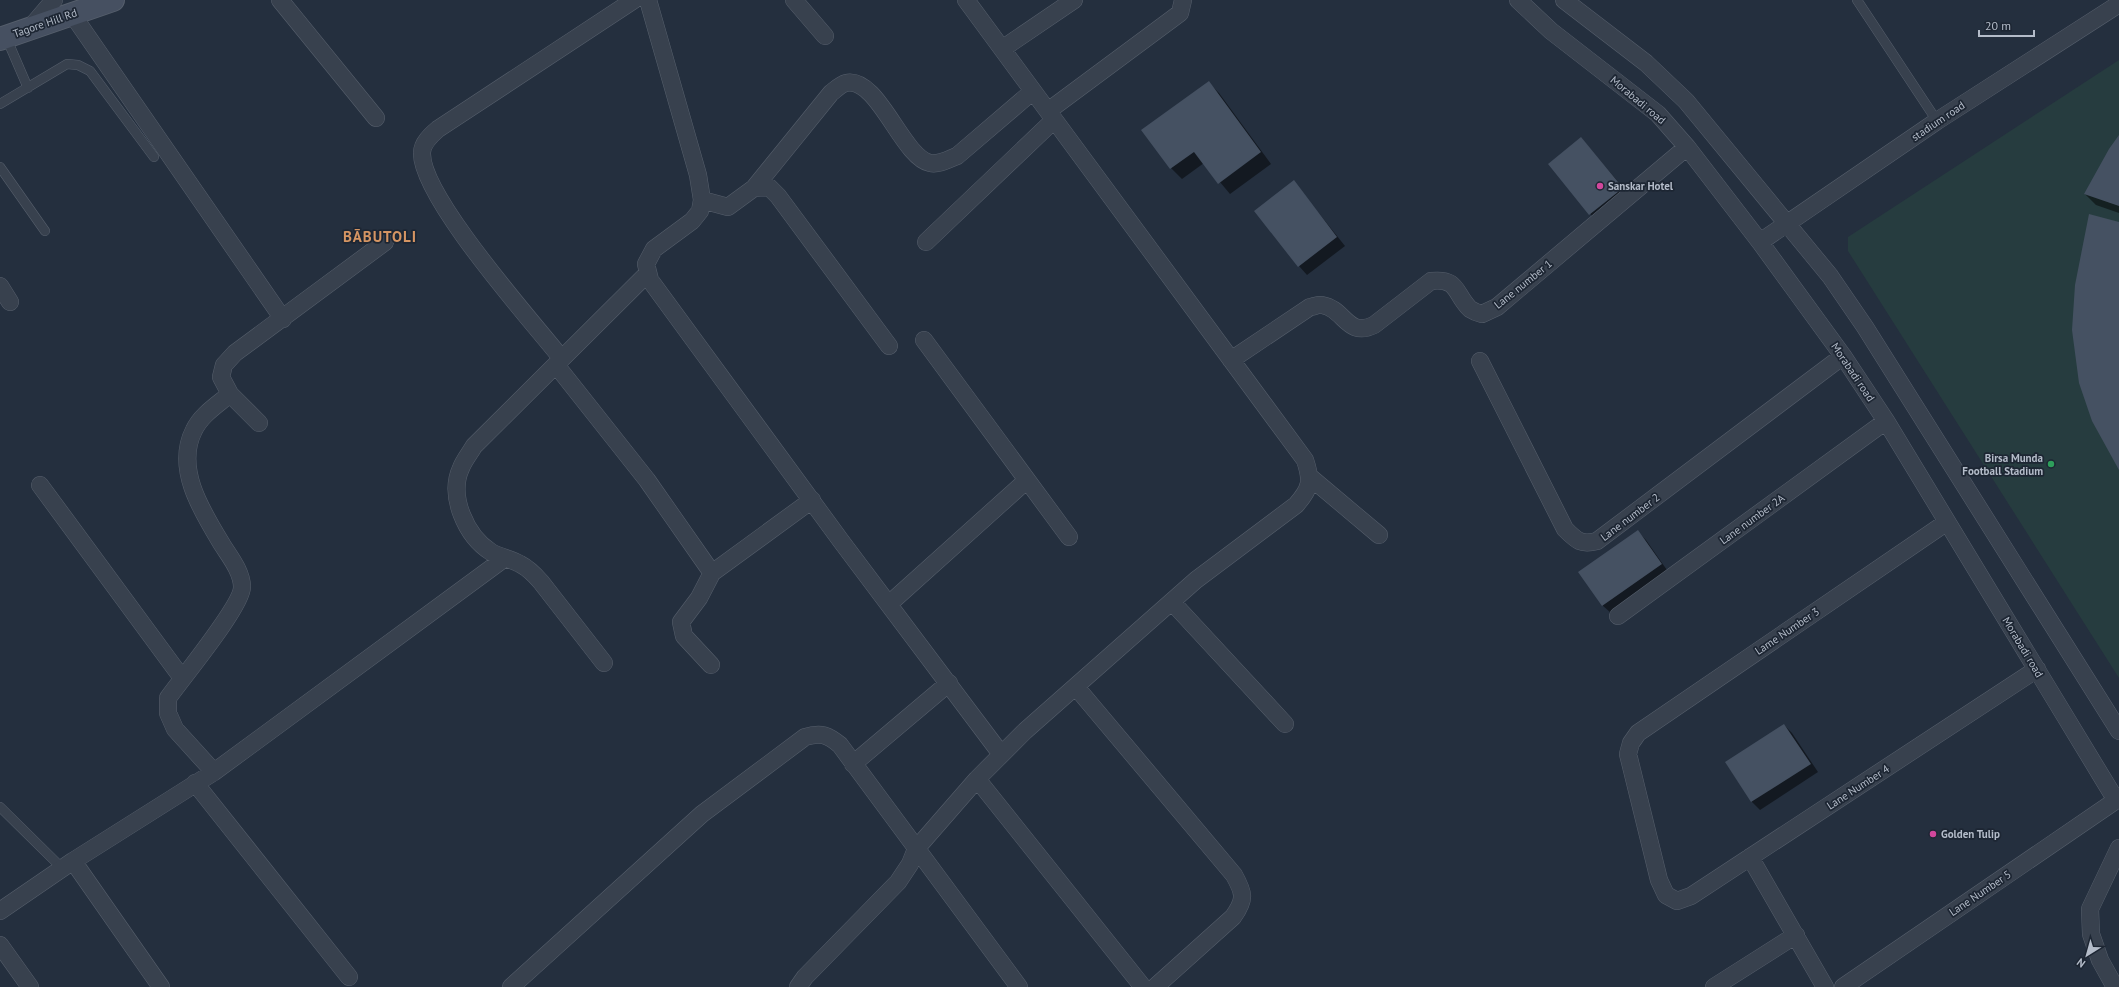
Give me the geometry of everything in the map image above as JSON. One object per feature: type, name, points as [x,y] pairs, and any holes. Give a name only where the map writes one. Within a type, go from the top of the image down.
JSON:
[{"type":"main road","name":"Tagore Hill Rd","points":[[2,34],[30,28],[113,0]]},
{"type":"street","points":[[30,28],[54,0]]},
{"type":"street","points":[[280,0],[376,118]]},
{"type":"street","points":[[634,0],[438,129],[426,140],[422,152],[424,166],[446,210],[643,474],[712,573]]},
{"type":"street","points":[[648,0],[698,175],[702,200],[700,211],[692,221],[654,249],[646,264],[650,280],[889,604],[1002,754]]},
{"type":"street","points":[[794,0],[825,36]]},
{"type":"street","points":[[798,987],[805,977],[898,882],[910,864],[916,849],[977,779],[1002,754],[1196,580],[1296,505],[1307,492],[1310,477],[1305,460],[966,0]]},
{"type":"street","points":[[1002,49],[1074,0]]},
{"type":"street","points":[[926,242],[1051,115],[1180,13],[1183,0]]},
{"type":"street","name":"Morabadi road","points":[[1518,0],[1551,31],[1658,114],[1687,147],[1760,242],[1843,356],[1886,422],[2111,792],[2118,799]]},
{"type":"street","points":[[1564,0],[1646,63],[1686,101],[1830,276],[1865,326],[2119,731]]},
{"type":"street","name":"stadium road","points":[[1760,242],[1937,121],[2119,4]]},
{"type":"street","points":[[72,14],[283,319]]},
{"type":"street","points":[[702,200],[728,207],[754,188],[830,93],[846,83],[858,84],[872,95],[916,154],[930,163],[941,162],[957,156],[1033,91]]},
{"type":"street","name":"Lane number 1","points":[[1231,360],[1310,307],[1322,304],[1333,310],[1354,328],[1365,330],[1374,325],[1431,281],[1443,280],[1454,284],[1471,310],[1482,314],[1492,309],[1564,252],[1687,147]]},
{"type":"street","points":[[754,188],[769,188],[778,196],[889,346]]},
{"type":"street","points":[[259,423],[230,394],[220,377],[224,365],[235,353],[283,319],[385,242]]},
{"type":"street","points":[[604,663],[541,582],[520,564],[491,551],[473,537],[464,519],[457,494],[460,469],[474,446],[648,273]]},
{"type":"street","points":[[0,286],[10,302]]},
{"type":"street","points":[[924,340],[1069,537]]},
{"type":"street","name":"Lane number 2","points":[[1480,361],[1565,529],[1574,539],[1585,544],[1597,541],[1843,356]]},
{"type":"street","points":[[214,772],[175,728],[168,713],[168,698],[236,606],[242,587],[236,567],[199,506],[190,477],[186,455],[193,430],[203,416],[230,394]]},
{"type":"street","name":"Lane number 2A","points":[[1618,616],[1886,422]]},
{"type":"street","points":[[1310,477],[1379,535]]},
{"type":"street","points":[[889,604],[1027,480]]},
{"type":"street","points":[[40,485],[182,678]]},
{"type":"street","points":[[711,665],[684,636],[681,622],[700,598],[712,573],[812,500]]},
{"type":"street","name":"Lame Number 3","points":[[1677,900],[1666,895],[1659,880],[1628,754],[1631,743],[1647,726],[1947,522]]},
{"type":"street","points":[[0,911],[68,865],[214,772],[505,558]]},
{"type":"street","points":[[1172,602],[1285,724]]},
{"type":"street","name":"Lane Number 4","points":[[1677,900],[1691,896],[2036,669]]},
{"type":"street","points":[[853,764],[949,683]]},
{"type":"street","points":[[1076,687],[1234,875],[1243,891],[1242,905],[1233,917],[1156,987]]},
{"type":"street","points":[[511,987],[702,814],[805,737],[817,733],[828,736],[840,745],[1019,987]]},
{"type":"street","points":[[977,779],[1143,987]]},
{"type":"street","points":[[195,783],[349,977]]},
{"type":"street","name":"Lane Number 5","points":[[1843,987],[2118,799]]},
{"type":"street","points":[[2115,987],[2100,960],[2091,934],[2090,909],[2119,848]]},
{"type":"street","points":[[1750,857],[1825,987]]},
{"type":"street","points":[[68,865],[161,987]]},
{"type":"street","points":[[1714,987],[1796,936]]},
{"type":"street","points":[[0,945],[30,987]]},
{"type":"lane","points":[[1857,0],[1937,121]]},
{"type":"lane","points":[[2,34],[28,88]]},
{"type":"lane","points":[[0,104],[67,64],[78,65],[90,71],[154,157]]},
{"type":"lane","points":[[0,166],[45,231]]},
{"type":"lane","points":[[0,807],[68,865]]},
{"type":"green space","name":"Birsa Munda Football Stadium","points":[[2119,60],[2119,678],[1848,251],[1848,237]]},
{"type":"building","points":[[1209,81],[1261,152],[1218,184],[1194,152],[1170,169],[1141,130]]},
{"type":"building","points":[[2119,135],[2119,206],[2084,194],[2109,149]]},
{"type":"building","points":[[1581,137],[1623,188],[1589,215],[1548,164]]},
{"type":"building","points":[[1294,180],[1337,237],[1298,267],[1254,211]]},
{"type":"building","points":[[2089,214],[2119,222],[2119,470],[2092,421],[2079,383],[2072,330],[2075,285]]},
{"type":"building","points":[[1638,530],[1662,564],[1602,606],[1578,572]]},
{"type":"building","points":[[1784,724],[1811,764],[1751,802],[1725,762]]},
{"type":"place","name":"Sanskar Hotel","points":[[1600,186]]},
{"type":"place","name":"Birsa Munda Football Stadium","points":[[2051,464]]},
{"type":"place","name":"Golden Tulip","points":[[1933,834]]},
{"type":"district","name":"BĀBUTOLI","points":[[380,237]]}]
